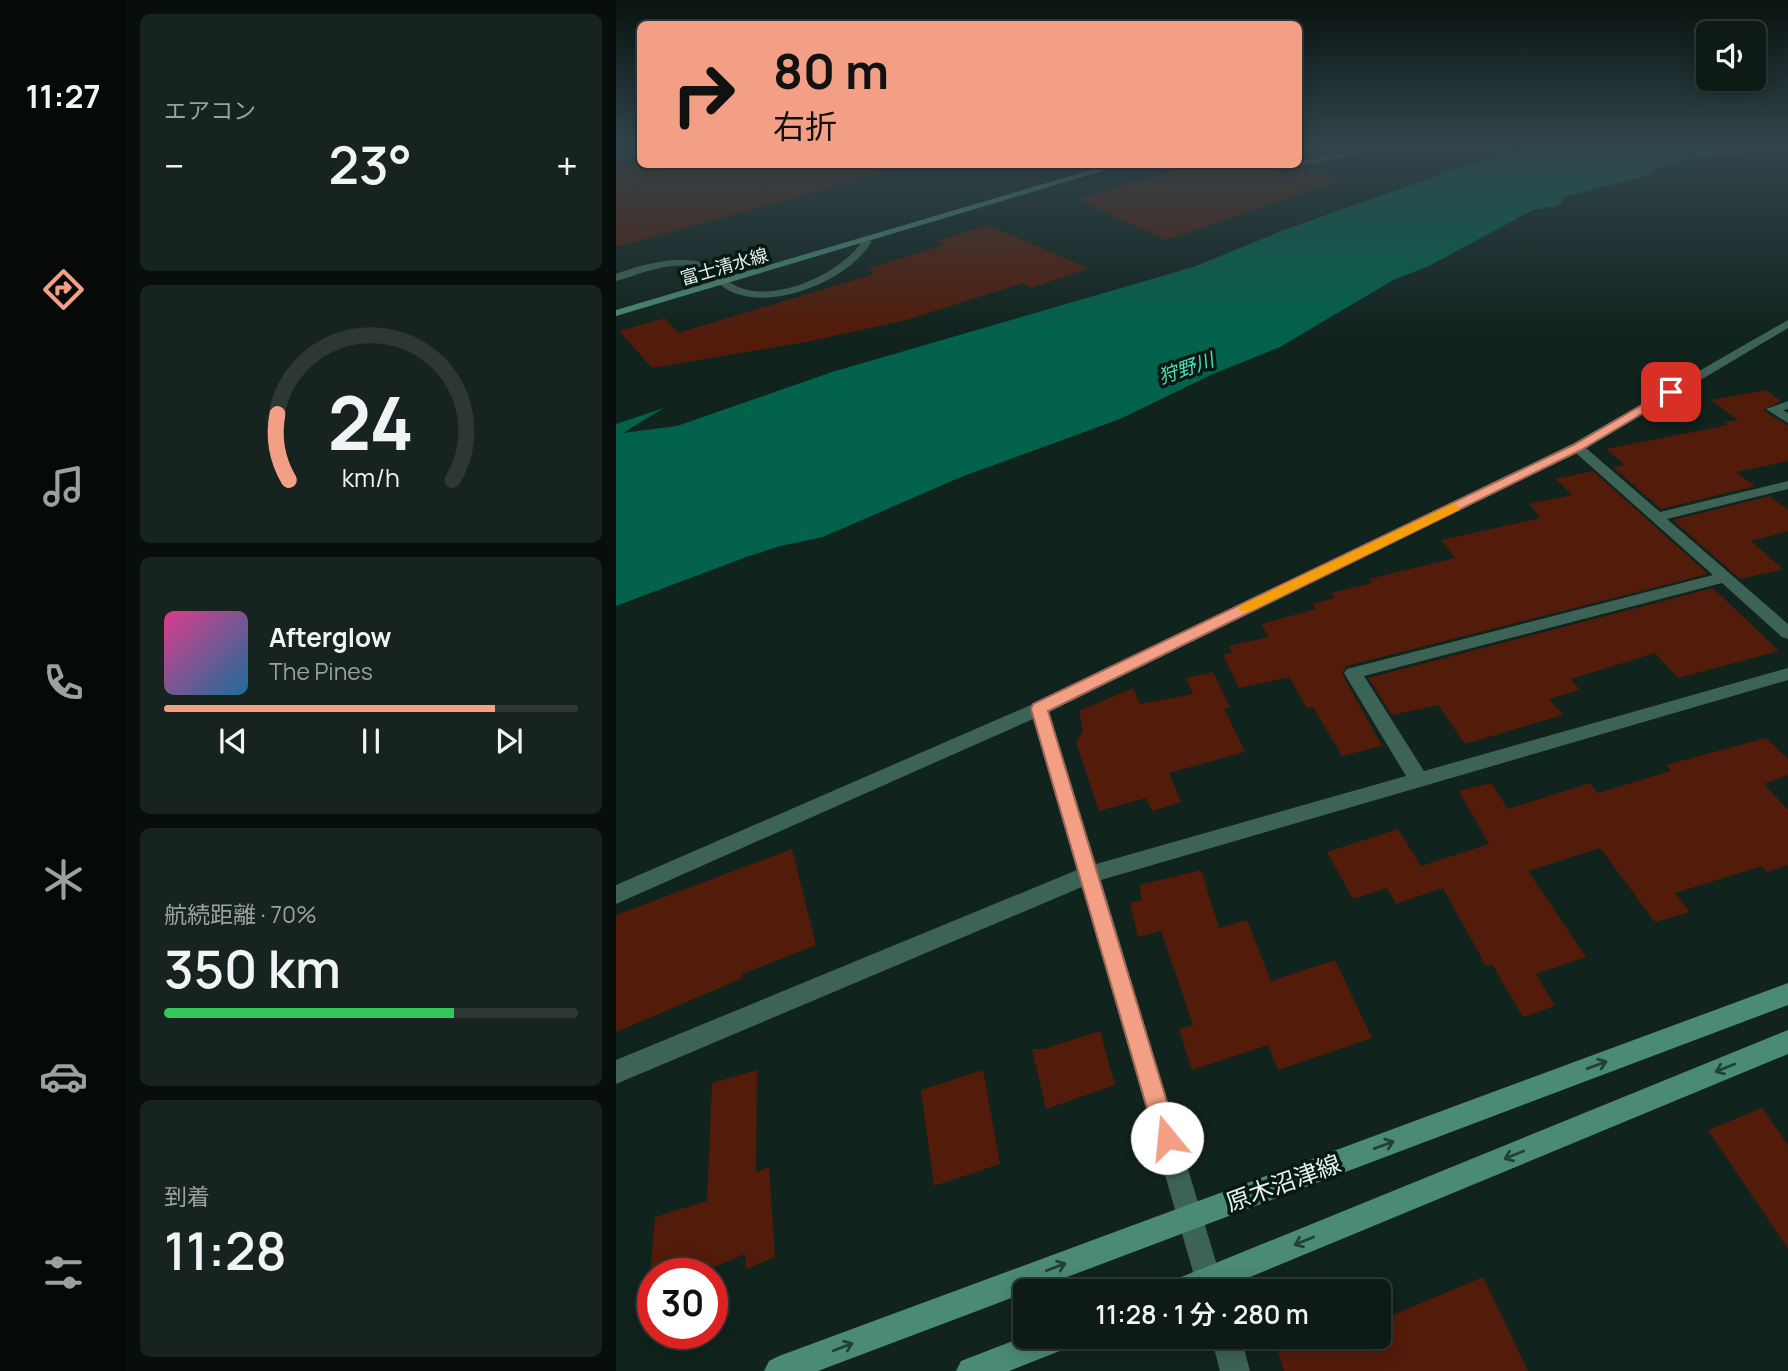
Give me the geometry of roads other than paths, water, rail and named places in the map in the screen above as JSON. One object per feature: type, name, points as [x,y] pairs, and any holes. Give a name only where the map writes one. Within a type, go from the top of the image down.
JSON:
[{"type":"main road","name":"富士清水線","points":[[616,303],[943,207]]},
{"type":"main road","name":"富士清水線","points":[[616,313],[980,207]]},
{"type":"main road","name":"原木沼津線","points":[[779,1371],[1788,994]]},
{"type":"main road","points":[[1228,1279],[1788,1042]]},
{"type":"main road","points":[[971,1371],[1029,1349]]},
{"type":"street","points":[[616,278],[660,265],[702,265],[736,291],[767,294],[803,287],[831,275],[863,252],[867,241]]},
{"type":"street","points":[[616,895],[1039,709],[1577,447],[1788,323]]},
{"type":"street","points":[[1788,405],[1772,408],[1788,419]]},
{"type":"street","points":[[1577,447],[1788,633]]},
{"type":"street","points":[[1657,517],[1788,485]]},
{"type":"street","points":[[1419,780],[1353,673],[1726,577]]},
{"type":"street","points":[[616,1072],[1088,875],[1788,674]]},
{"type":"street","points":[[1039,709],[1209,1279]]},
{"type":"street","points":[[1229,1349],[1235,1371]]},
{"type":"water","name":"狩野川","points":[[1349,207],[1550,207],[1533,210],[1427,267],[1395,279],[1280,347],[1213,374],[1120,419],[961,477],[823,537],[749,556],[616,606],[616,424],[664,408],[623,433],[677,426],[832,372],[1193,267]]}]
